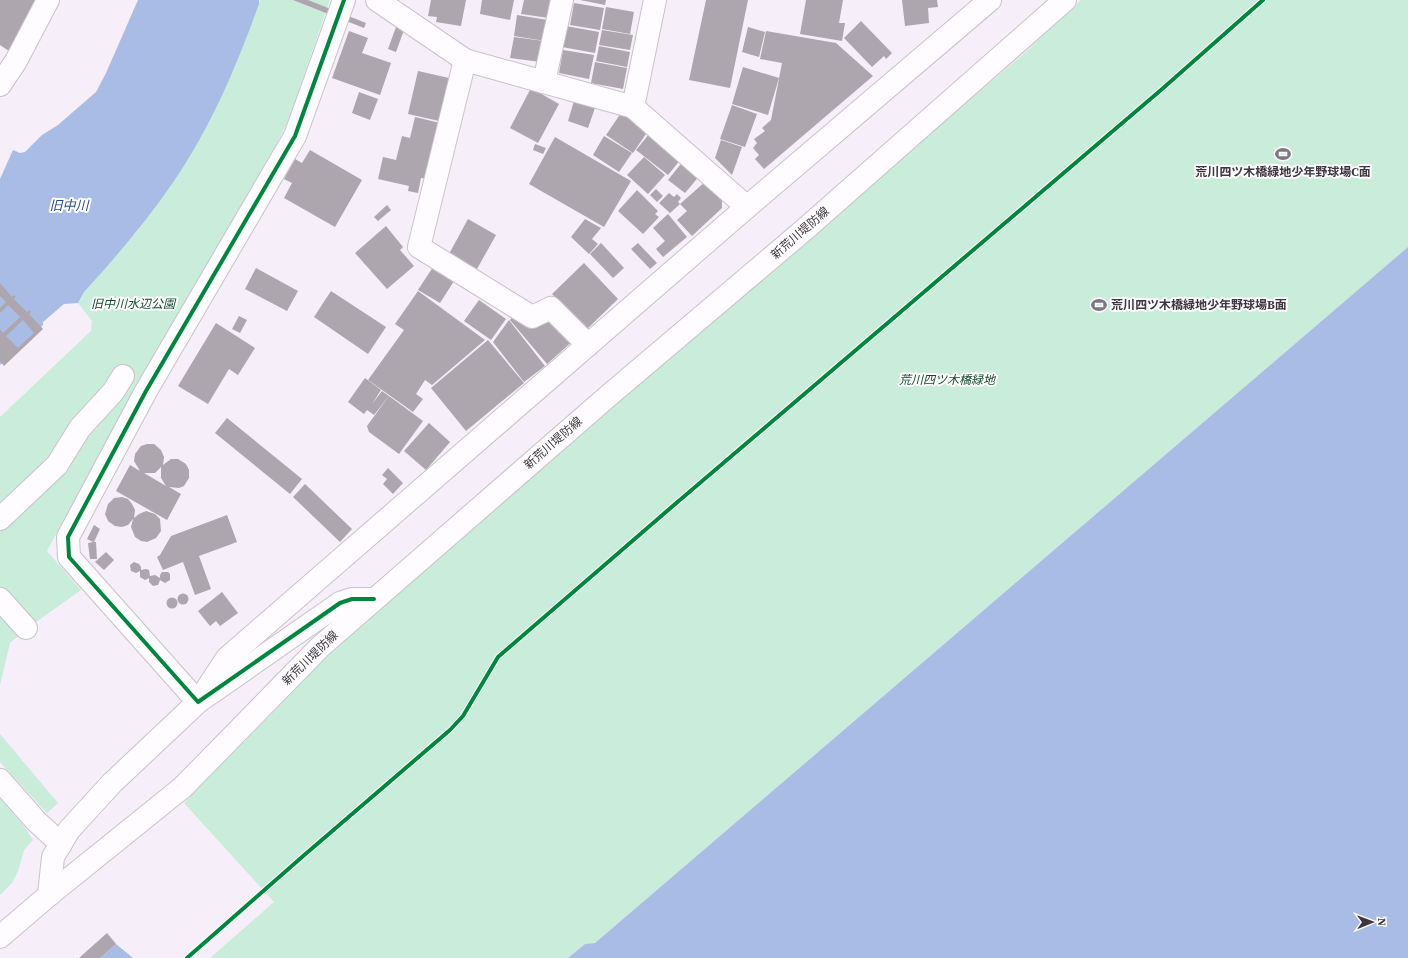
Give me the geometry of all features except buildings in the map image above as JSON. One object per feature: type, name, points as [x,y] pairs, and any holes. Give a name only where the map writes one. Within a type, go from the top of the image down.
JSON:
[{"type":"main road","points":[[0,85],[16,61],[48,0]]},
{"type":"main road","points":[[198,702],[69,557],[68,537],[146,391],[294,136],[344,0]]},
{"type":"main road","points":[[376,0],[465,60],[633,107],[747,207]]},
{"type":"main road","points":[[544,82],[562,0]]},
{"type":"main road","points":[[633,107],[655,0]]},
{"type":"main road","points":[[198,702],[227,658],[747,207],[990,0]]},
{"type":"main road","name":"新荒川堤防線","points":[[0,937],[49,895],[183,787],[320,647],[607,397],[804,230],[1066,0]]},
{"type":"main road","points":[[465,60],[419,247],[532,317],[551,308],[588,345]]},
{"type":"main road","points":[[0,519],[57,465],[80,428],[113,392],[123,376]]},
{"type":"main road","points":[[0,599],[26,628]]},
{"type":"main road","points":[[49,895],[54,857],[69,830],[112,783],[198,702],[340,603],[352,599],[374,599]]},
{"type":"main road","points":[[0,780],[36,821],[61,844]]},
{"type":"green space","name":"旧中川水辺公園","points":[[260,0],[330,0],[288,121],[276,145],[128,401],[47,551],[81,590],[32,625],[0,589],[0,530],[63,467],[53,458],[0,511],[0,417],[91,331],[92,321],[78,303],[84,292],[136,233],[174,181],[193,150],[245,41]]},
{"type":"green space","name":"荒川四ツ木橋緑地","points":[[1081,0],[1408,0],[1408,247],[595,943],[585,944],[568,958],[210,958],[274,902],[184,803],[319,665],[358,628],[1020,57]]},
{"type":"green space","points":[[0,607],[22,632],[10,643],[0,685]]},
{"type":"green space","points":[[0,734],[58,803],[47,813],[0,762]]},
{"type":"green space","points":[[0,798],[26,829],[33,840],[24,850],[18,871],[12,883],[0,895]]},
{"type":"water","name":"旧中川","points":[[138,0],[259,0],[259,4],[242,50],[222,95],[200,139],[164,196],[108,266],[84,292],[78,303],[64,304],[43,322],[43,325],[19,349],[0,365],[0,179],[13,150],[20,153],[25,152],[42,135],[58,125],[96,92],[106,73]]},
{"type":"water","points":[[1408,247],[1408,958],[568,958],[585,944],[595,943]]},
{"type":"water","points":[[116,944],[133,958],[100,958]]},
{"type":"cycle path","points":[[344,0],[295,136],[146,391],[68,537],[69,557],[198,702],[340,603],[352,599],[374,599]]},
{"type":"cycle path","points":[[187,958],[450,730],[463,716],[498,657],[1161,90],[1263,0]]},
{"type":"place","name":"荒川四ツ木橋緑地少年野球場C面","points":[[1283,154]]},
{"type":"place","name":"荒川四ツ木橋緑地少年野球場B面","points":[[1099,305]]}]
